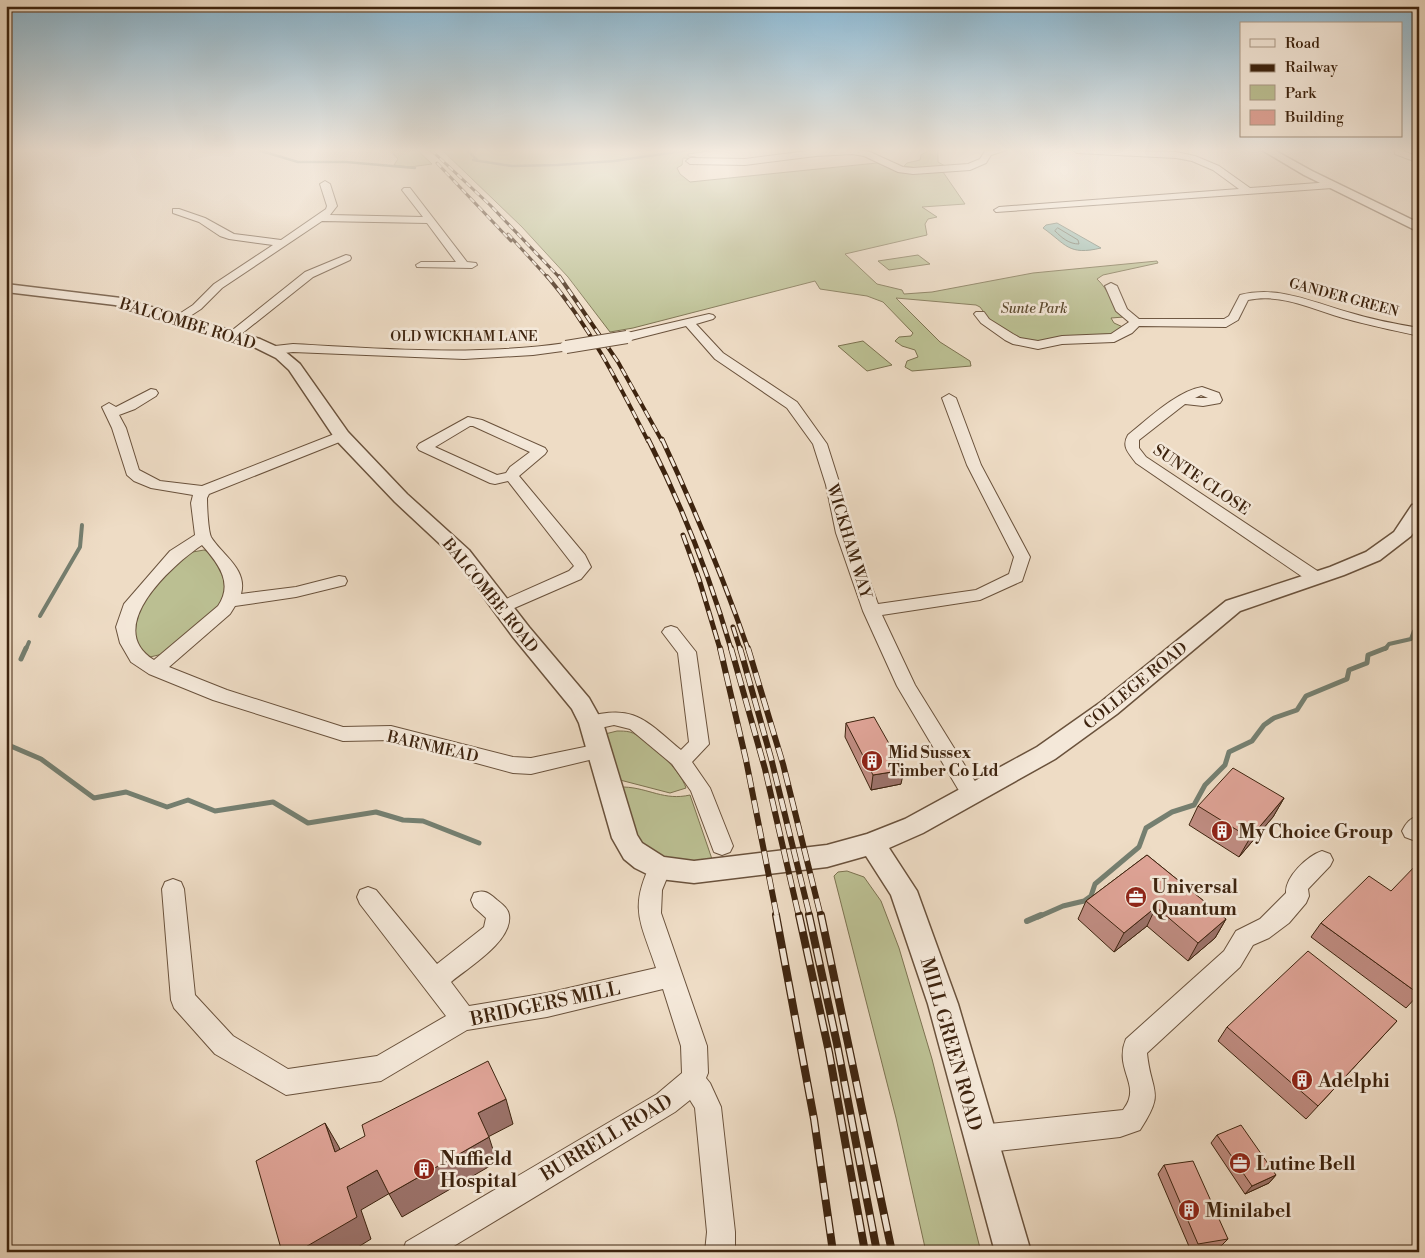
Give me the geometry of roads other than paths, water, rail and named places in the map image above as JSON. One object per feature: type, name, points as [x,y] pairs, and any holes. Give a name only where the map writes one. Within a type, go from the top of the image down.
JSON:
[{"type":"street","points":[[177,320],[197,307],[207,295],[224,282],[284,243],[331,209]]},
{"type":"street","points":[[421,209],[462,262],[467,265],[421,265]]},
{"type":"street","points":[[998,210],[1015,209]]},
{"type":"street","points":[[1380,209],[1419,228]]},
{"type":"street","points":[[176,211],[202,220],[224,234],[233,237],[284,243]]},
{"type":"street","points":[[320,218],[430,220]]},
{"type":"street","points":[[231,336],[324,266],[346,258]]},
{"type":"street","points":[[980,314],[985,321],[1009,337],[1017,341],[1038,345],[1062,340],[1114,338],[1128,330],[1136,322],[1122,311],[1111,286]]},
{"type":"street","name":"BALCOMBE ROAD","points":[[6,288],[116,301],[275,350],[287,358],[295,366],[342,436],[401,498],[462,554],[520,632],[581,704],[591,723],[625,838],[633,851],[644,860],[660,868],[694,872],[827,856],[872,844]]},
{"type":"street","name":"GANDER GREEN","points":[[1136,322],[1226,322],[1234,318],[1244,297],[1271,295],[1297,299],[1334,312],[1419,332]]},
{"type":"street","name":"OLD WICKHAM LANE","points":[[275,350],[293,348],[502,354],[566,347],[627,337],[709,317]]},
{"type":"street","name":"WICKHAM WAY","points":[[689,323],[719,356],[792,405],[820,444],[833,485],[844,533],[872,611],[906,686],[965,783],[974,794]]},
{"type":"street","points":[[151,393],[130,406],[110,410],[119,428],[132,472],[137,477],[154,485],[204,491]]},
{"type":"street","points":[[872,611],[980,594],[1016,577],[1022,557],[974,465],[949,398]]},
{"type":"street","name":"SUNTE CLOSE","points":[[1182,400],[1133,438],[1131,443],[1140,460],[1316,578]]},
{"type":"street","points":[[503,478],[540,451],[477,423],[468,421],[424,448],[503,478],[579,559],[583,567],[575,575],[503,607]]},
{"type":"street","points":[[155,669],[232,601],[234,583],[222,556],[203,537],[199,497],[204,491],[342,436]]},
{"type":"street","name":"COLLEGE ROAD","points":[[872,844],[914,826],[1046,753],[1079,730],[1233,606],[1316,578],[1373,556],[1401,536],[1419,509]]},
{"type":"street","name":"BARNMEAD","points":[[203,537],[176,555],[147,586],[132,604],[125,622],[129,643],[137,658],[155,669],[220,695],[343,734],[390,733],[513,765],[531,766],[599,750]]},
{"type":"street","points":[[232,601],[296,592],[339,581]]},
{"type":"street","points":[[671,632],[687,652],[699,744],[687,756],[679,759]]},
{"type":"street","points":[[591,723],[614,718],[636,723],[679,759],[700,788],[722,846]]},
{"type":"street","name":"MILL GREEN ROAD","points":[[872,844],[904,891],[943,1004],[1013,1252]]},
{"type":"street","points":[[980,1140],[1120,1124],[1131,1121],[1142,1104],[1143,1092],[1134,1055],[1135,1048],[1232,959],[1239,950],[1244,938],[1258,934],[1272,926],[1298,896],[1297,886],[1322,860]]},
{"type":"street","points":[[660,868],[649,891],[648,901],[650,913],[694,1046],[695,1073],[691,1082],[701,1092],[708,1107],[721,1232],[720,1252]]},
{"type":"street","name":"BRIDGERS MILL","points":[[173,889],[183,1000],[224,1045],[286,1082],[381,1068],[463,1019],[547,1005],[671,976]]},
{"type":"street","points":[[368,897],[435,980],[463,1019]]},
{"type":"street","points":[[435,980],[495,932],[498,915],[482,900]]},
{"type":"street","name":"BURRELL ROAD","points":[[416,1252],[666,1102],[691,1082]]},
{"type":"water","points":[[1057,223],[1101,248],[1081,250],[1068,247],[1043,228],[1046,225]]},
{"type":"waterway","points":[[40,616],[80,547],[82,525]]},
{"type":"waterway","points":[[1386,648],[1389,644],[1411,639],[1414,631],[1419,629]]},
{"type":"waterway","points":[[26,649],[29,642]]},
{"type":"waterway","points":[[21,659],[26,648]]},
{"type":"waterway","points":[[1038,917],[1063,906],[1084,901],[1091,896],[1095,884],[1139,847],[1146,828],[1172,812],[1194,805],[1205,785],[1225,765],[1229,752],[1252,741],[1264,725],[1274,718],[1297,710],[1306,696],[1347,679],[1349,670],[1367,663],[1368,655],[1386,648]]},
{"type":"waterway","points":[[6,744],[41,759],[94,798],[126,792],[167,807],[188,800],[215,811],[273,802],[308,823],[376,812],[403,820],[423,821],[479,843]]},
{"type":"waterway","points":[[1027,921],[1041,915]]},
{"type":"railway","points":[[480,209],[511,241]]},
{"type":"railway","points":[[494,209],[560,278]]},
{"type":"railway","points":[[508,234],[548,278]]},
{"type":"railway","points":[[547,276],[590,335],[648,441]]},
{"type":"railway","points":[[559,276],[618,362],[662,441]]},
{"type":"railway","points":[[648,439],[694,542],[714,595],[731,649]]},
{"type":"railway","points":[[662,439],[708,543],[748,649]]},
{"type":"railway","points":[[683,535],[699,579],[720,649]]},
{"type":"railway","points":[[733,627],[740,649]]},
{"type":"railway","points":[[720,648],[746,760],[777,917]]},
{"type":"railway","points":[[731,648],[765,769],[799,917]]},
{"type":"railway","points":[[740,648],[771,758],[810,917]]},
{"type":"railway","points":[[748,648],[783,764],[821,917]]},
{"type":"railway","points":[[776,915],[814,1119],[833,1252]]},
{"type":"railway","points":[[799,915],[829,1052],[865,1252]]},
{"type":"railway","points":[[809,915],[837,1044],[877,1252]]},
{"type":"railway","points":[[821,915],[892,1252]]},
{"type":"place","name":"Mid Sussex Timber Co Ltd","points":[[872,761]]},
{"type":"place","name":"My Choice Group","points":[[1222,831]]},
{"type":"place","name":"Universal Quantum","points":[[1136,897]]},
{"type":"place","name":"Adelphi","points":[[1302,1080]]},
{"type":"place","name":"Lutine Bell","points":[[1240,1163]]},
{"type":"place","name":"Nuffield Hospital","points":[[424,1169]]},
{"type":"place","name":"Minilabel","points":[[1189,1210]]},
{"type":"park label","name":"Sunte Park","points":[[1034,308]]}]
